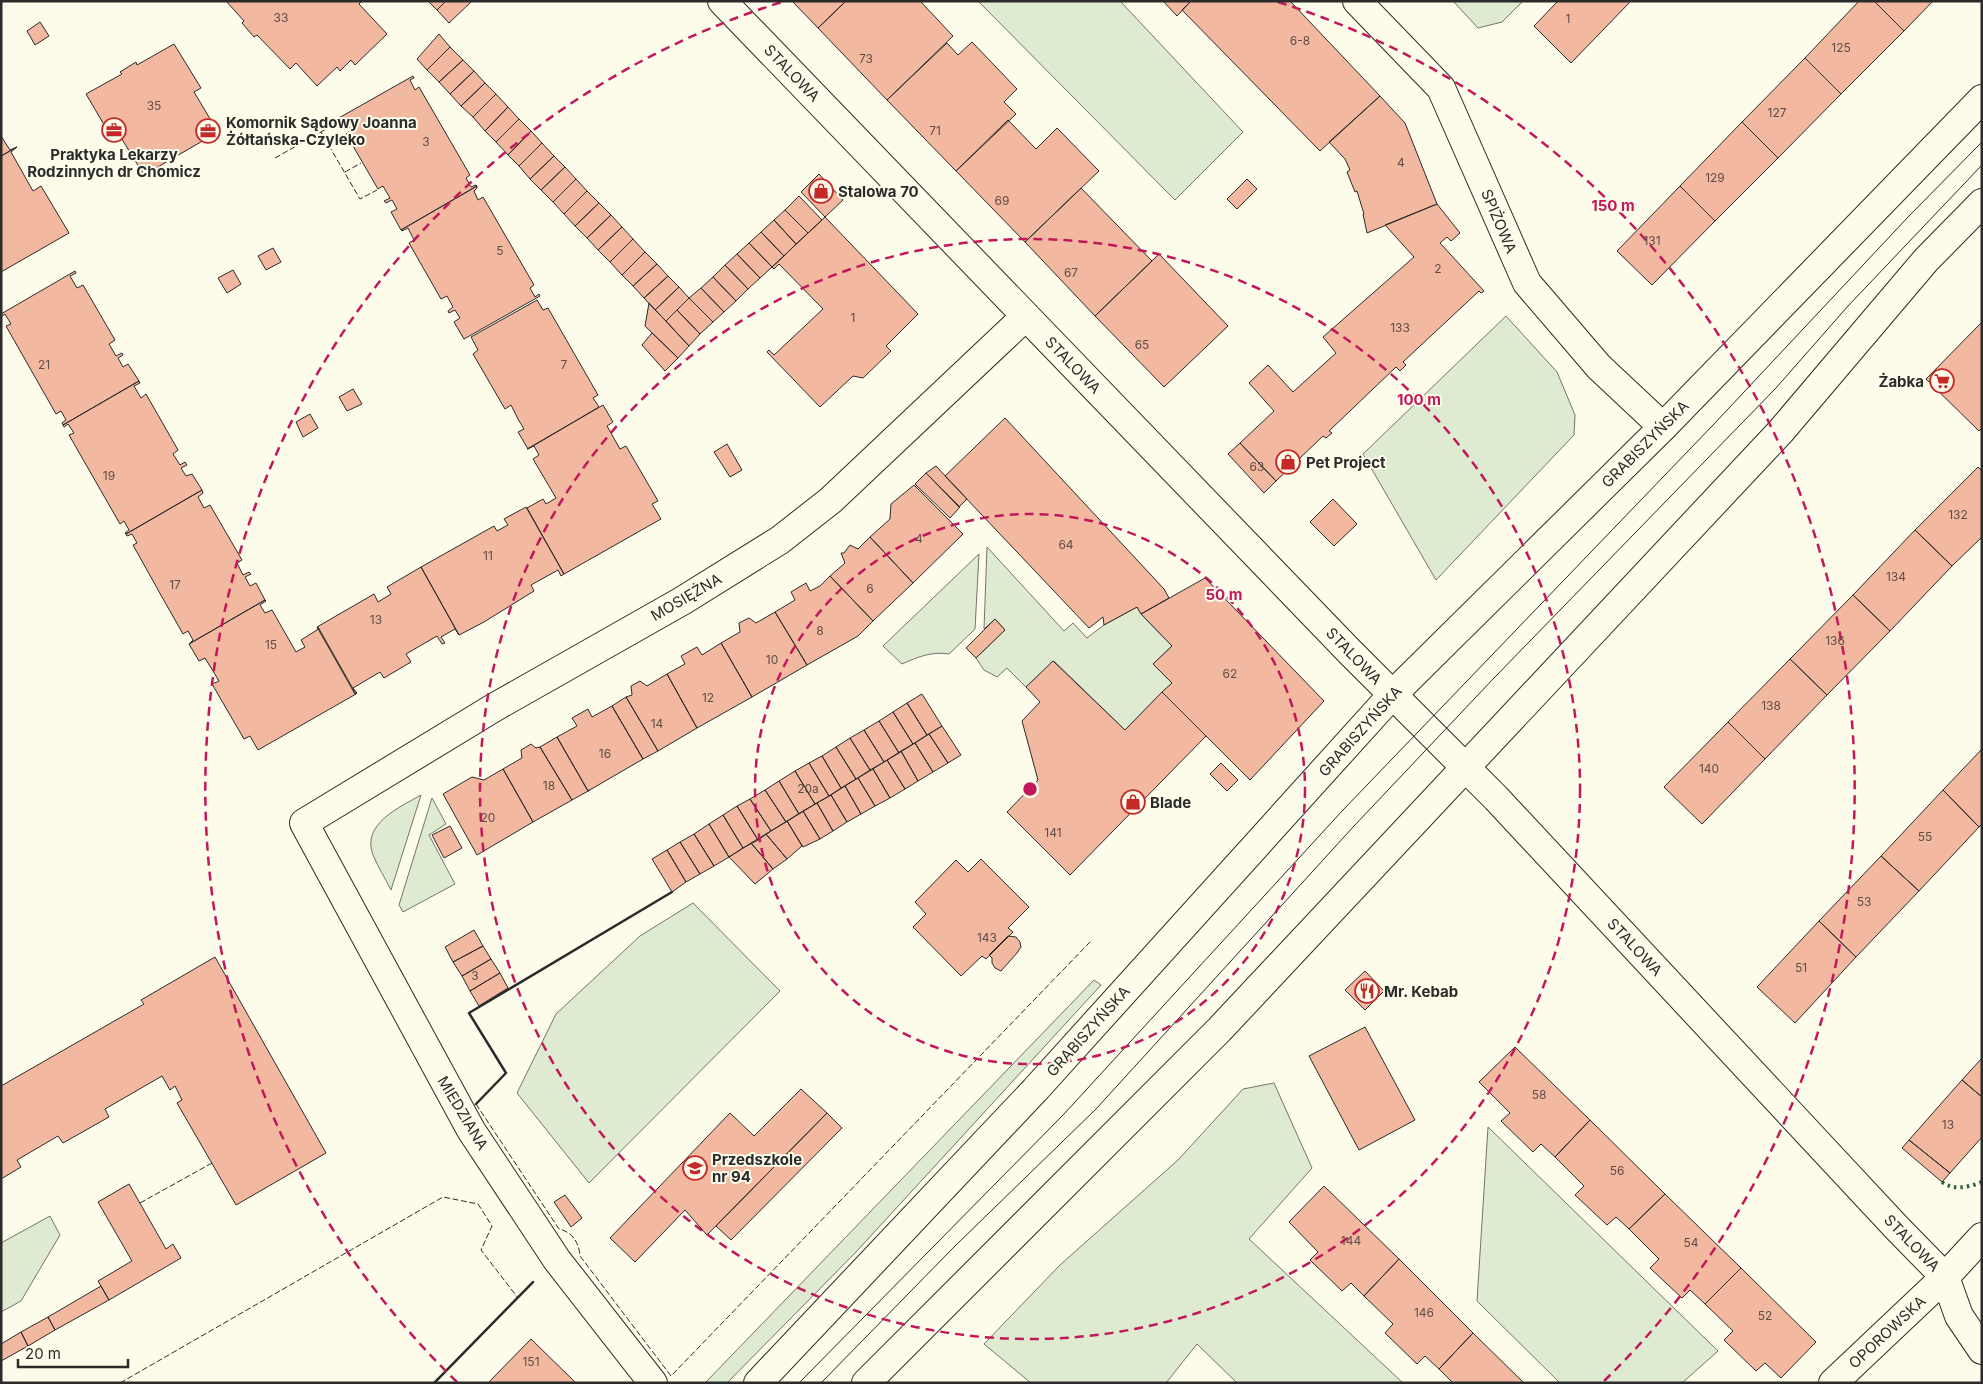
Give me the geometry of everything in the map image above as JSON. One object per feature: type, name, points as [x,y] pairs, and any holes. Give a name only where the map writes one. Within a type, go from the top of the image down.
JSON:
[{"type":"street","name":"STALOWA","points":[[722,1],[1392,695],[1430,730],[1904,1236],[1945,1277],[1959,1316],[1982,1350]]},
{"type":"street","name":"SPIŻOWA","points":[[1357,1],[1441,88],[1527,283],[1599,367],[1663,427]]},
{"type":"street","name":"GRABISZYŃSKA","points":[[758,1383],[1035,1090],[1392,695],[1663,427],[1982,99]]},
{"type":"street","points":[[866,1383],[1219,1030],[1781,431],[1926,260],[1982,203]]},
{"type":"street","name":"MOSIĘŻNA","points":[[304,823],[496,707],[682,601],[780,540],[831,500],[1026,316]]},
{"type":"street","name":"MIEDZIANA","points":[[304,823],[470,1130],[557,1260],[653,1383]]},
{"type":"street","name":"OPOROWSKA","points":[[1833,1383],[1945,1277],[1982,1236]]},
{"type":"green space","points":[[978,1],[1120,1],[1243,132],[1175,200]]},
{"type":"green space","points":[[1453,1],[1523,1],[1502,22],[1478,28]]},
{"type":"green space","points":[[1506,316],[1557,372],[1575,415],[1574,435],[1436,580],[1363,454]]},
{"type":"green space","points":[[987,547],[1064,631],[1073,623],[1087,638],[1104,625],[1137,607],[1141,614],[1172,646],[1153,664],[1172,683],[1125,730],[1054,661],[1026,687],[1007,668],[997,677],[984,670],[976,658],[1005,630],[995,619],[984,629]]},
{"type":"green space","points":[[979,554],[975,629],[949,654],[925,655],[902,664],[883,646]]},
{"type":"green space","points":[[421,795],[391,890],[373,855],[372,834],[377,826],[393,811]]},
{"type":"green space","points":[[432,798],[446,824],[429,835],[455,884],[403,912],[399,905]]},
{"type":"green space","points":[[693,903],[780,991],[589,1183],[517,1093],[556,1014],[640,936]]},
{"type":"green space","points":[[1094,980],[1101,985],[856,1252],[727,1383],[705,1383]]},
{"type":"green space","points":[[1274,1083],[1312,1168],[1249,1239],[1403,1383],[1237,1383],[1197,1344],[1166,1383],[1031,1383],[984,1344],[1060,1265],[1178,1160],[1243,1089]]},
{"type":"green space","points":[[1488,1127],[1718,1351],[1682,1383],[1560,1383],[1477,1301]]},
{"type":"green space","points":[[50,1216],[60,1235],[21,1301],[1,1312],[1,1243]]},
{"type":"building","points":[[226,1],[362,1],[359,4],[387,34],[355,65],[351,60],[340,71],[337,67],[317,86],[296,63],[290,69],[257,35],[254,37],[242,23],[244,21]]},
{"type":"building","points":[[428,1],[446,1],[437,10]]},
{"type":"building","points":[[446,1],[472,1],[449,23],[437,10]]},
{"type":"building","points":[[792,1],[846,1],[818,28]]},
{"type":"building","points":[[846,1],[920,1],[953,36],[887,100],[818,28]]},
{"type":"building","points":[[1163,1],[1191,1],[1177,16]]},
{"type":"building","points":[[1191,1],[1290,1],[1380,96],[1320,151],[1182,10]]},
{"type":"building","points":[[1558,1],[1631,1],[1571,63],[1534,26]]},
{"type":"building","points":[[1859,1],[1874,1],[1904,31],[1841,94],[1805,58]]},
{"type":"building","points":[[1874,1],[1933,1],[1904,31]]},
{"type":"building","points":[[40,22],[49,36],[35,45],[27,31]]},
{"type":"building","points":[[439,34],[450,47],[427,70],[417,59]]},
{"type":"building","points":[[972,42],[1017,89],[1004,102],[1016,114],[956,171],[887,100],[947,43],[958,55]]},
{"type":"building","points":[[174,44],[201,88],[194,92],[218,132],[144,175],[120,136],[113,140],[86,94],[122,74],[120,72],[136,62],[137,65]]},
{"type":"building","points":[[450,47],[463,60],[439,82],[427,70]]},
{"type":"building","points":[[1805,58],[1841,94],[1778,158],[1742,122]]},
{"type":"building","points":[[463,60],[474,71],[450,94],[439,82]]},
{"type":"building","points":[[474,71],[485,83],[461,106],[450,94]]},
{"type":"building","points":[[413,76],[414,78],[410,80],[415,90],[419,87],[470,175],[466,178],[471,187],[477,186],[401,230],[391,212],[397,209],[392,200],[386,203],[384,201],[390,198],[383,186],[378,189],[346,134],[351,130],[344,118],[339,122],[337,119]]},
{"type":"building","points":[[485,83],[496,94],[473,117],[461,106]]},
{"type":"building","points":[[496,94],[508,107],[485,131],[473,117]]},
{"type":"building","points":[[1380,96],[1405,123],[1437,204],[1367,233],[1357,191],[1355,192],[1347,172],[1350,170],[1345,159],[1329,142]]},
{"type":"building","points":[[508,107],[519,119],[496,142],[485,131]]},
{"type":"building","points":[[519,119],[531,131],[508,155],[496,142]]},
{"type":"building","points":[[1008,120],[1036,149],[1057,128],[1099,171],[1025,242],[956,171]]},
{"type":"building","points":[[1742,122],[1778,158],[1715,221],[1680,186]]},
{"type":"building","points":[[531,131],[542,143],[519,166],[508,155]]},
{"type":"building","points":[[1,136],[10,150],[17,147],[1,156]]},
{"type":"building","points":[[542,143],[554,156],[530,179],[519,166]]},
{"type":"building","points":[[17,147],[11,152],[33,191],[41,186],[69,233],[1,272],[1,156]]},
{"type":"building","points":[[554,156],[565,167],[541,190],[530,179]]},
{"type":"building","points":[[565,167],[576,179],[553,202],[541,190]]},
{"type":"building","points":[[819,174],[843,200],[825,217],[801,192]]},
{"type":"building","points":[[576,179],[587,191],[564,214],[553,202]]},
{"type":"building","points":[[1247,179],[1257,189],[1237,209],[1227,199]]},
{"type":"building","points":[[477,186],[474,191],[478,200],[483,197],[534,285],[530,288],[535,297],[539,294],[540,296],[464,339],[454,322],[460,318],[455,310],[449,313],[448,311],[453,307],[447,296],[441,299],[409,243],[414,240],[408,228],[401,230]]},
{"type":"building","points":[[1680,186],[1715,221],[1652,285],[1617,251]]},
{"type":"building","points":[[1081,188],[1152,261],[1095,316],[1025,242]]},
{"type":"building","points":[[587,191],[599,203],[575,226],[564,214]]},
{"type":"building","points":[[799,196],[822,220],[808,233],[785,210]]},
{"type":"building","points":[[599,203],[611,215],[587,238],[575,226]]},
{"type":"building","points":[[1437,204],[1460,233],[1451,241],[1447,237],[1440,243],[1484,291],[1481,293],[1479,291],[1403,362],[1406,365],[1400,371],[1396,367],[1329,431],[1332,433],[1326,438],[1323,436],[1276,481],[1240,443],[1274,411],[1249,383],[1268,365],[1293,392],[1336,353],[1323,337],[1414,257],[1385,225]]},
{"type":"building","points":[[785,210],[808,233],[796,244],[774,220]]},
{"type":"building","points":[[611,215],[622,227],[598,250],[587,238]]},
{"type":"building","points":[[825,217],[918,314],[886,346],[891,351],[863,378],[853,376],[820,407],[767,352],[769,350],[774,355],[823,309],[779,264],[774,269],[772,267]]},
{"type":"building","points":[[774,220],[796,244],[784,256],[761,232]]},
{"type":"building","points":[[622,227],[633,239],[610,262],[598,250]]},
{"type":"building","points":[[761,232],[784,256],[772,267],[749,243]]},
{"type":"building","points":[[633,239],[645,252],[622,275],[610,262]]},
{"type":"building","points":[[749,243],[772,267],[760,278],[737,254]]},
{"type":"building","points":[[273,248],[281,262],[266,270],[258,256]]},
{"type":"building","points":[[645,252],[657,264],[633,286],[622,275]]},
{"type":"building","points":[[737,254],[760,278],[748,289],[725,265]]},
{"type":"building","points":[[1159,254],[1228,326],[1164,387],[1095,316]]},
{"type":"building","points":[[657,264],[668,276],[644,298],[633,286]]},
{"type":"building","points":[[725,265],[748,289],[736,301],[713,277]]},
{"type":"building","points":[[233,270],[241,284],[227,293],[218,278]]},
{"type":"building","points":[[75,271],[76,273],[70,276],[77,288],[83,285],[115,340],[109,344],[116,356],[122,353],[123,355],[118,358],[123,367],[128,364],[139,381],[63,425],[62,423],[66,420],[61,411],[56,414],[6,326],[11,324],[5,314],[1,317],[1,314]]},
{"type":"building","points":[[668,276],[679,287],[655,310],[644,298]]},
{"type":"building","points":[[713,277],[736,301],[724,312],[701,288]]},
{"type":"building","points":[[679,287],[689,298],[666,321],[655,310]]},
{"type":"building","points":[[701,288],[724,312],[713,322],[689,298]]},
{"type":"building","points":[[689,298],[713,322],[700,334],[677,310]]},
{"type":"building","points":[[537,300],[543,310],[548,308],[598,395],[593,398],[599,407],[528,449],[518,432],[524,429],[511,405],[505,409],[473,354],[478,350],[471,337]]},
{"type":"building","points":[[649,303],[689,346],[678,358],[645,326]]},
{"type":"building","points":[[677,310],[700,334],[689,346],[666,321]]},
{"type":"building","points":[[1982,322],[1982,428],[1979,431],[1926,379]]},
{"type":"building","points":[[652,333],[678,358],[665,371],[642,345]]},
{"type":"building","points":[[139,381],[140,383],[134,386],[141,398],[146,394],[178,450],[173,454],[180,465],[185,462],[187,465],[181,468],[186,476],[192,474],[202,490],[126,534],[129,530],[124,521],[120,524],[69,435],[74,433],[68,424],[64,427],[63,425]]},
{"type":"building","points":[[353,389],[362,404],[347,411],[339,397]]},
{"type":"building","points":[[603,405],[613,422],[607,426],[620,449],[626,446],[658,501],[652,504],[661,519],[564,574],[527,508],[543,499],[546,504],[556,498],[533,459],[539,455],[534,446],[527,449]]},
{"type":"building","points":[[310,414],[318,428],[303,437],[296,422]]},
{"type":"building","points":[[1005,418],[1164,589],[1169,598],[1141,614],[1137,607],[1104,625],[1103,617],[1089,628],[945,476]]},
{"type":"building","points":[[1240,443],[1276,481],[1264,493],[1228,454]]},
{"type":"building","points":[[727,444],[742,470],[730,477],[714,452]]},
{"type":"building","points":[[936,466],[967,499],[959,507],[926,473]]},
{"type":"building","points":[[1978,467],[1982,471],[1982,537],[1952,566],[1915,530]]},
{"type":"building","points":[[926,473],[960,507],[950,518],[915,484]]},
{"type":"building","points":[[914,485],[963,534],[913,583],[870,537],[890,519],[891,504]]},
{"type":"building","points":[[202,490],[203,493],[198,497],[204,508],[210,505],[242,560],[237,563],[243,575],[249,572],[251,574],[245,577],[250,586],[256,583],[265,600],[189,644],[193,640],[188,631],[183,634],[133,545],[137,543],[132,534],[127,536],[126,534]]},
{"type":"building","points":[[1333,499],[1357,524],[1334,546],[1310,522]]},
{"type":"building","points":[[526,507],[564,574],[561,576],[558,570],[531,585],[534,591],[459,635],[421,567],[494,526],[497,531],[508,525],[504,519]]},
{"type":"building","points":[[1915,530],[1952,566],[1890,631],[1853,595]]},
{"type":"building","points":[[870,537],[913,583],[873,621],[830,576],[845,563],[841,553],[844,553],[850,545],[858,549]]},
{"type":"building","points":[[421,567],[459,635],[455,629],[441,637],[445,643],[442,644],[437,636],[406,654],[411,662],[384,678],[380,672],[353,688],[357,693],[355,694],[317,627],[374,594],[378,602],[391,594],[387,587]]},
{"type":"building","points":[[830,576],[873,621],[858,636],[807,665],[775,612],[795,600],[791,592],[806,583],[810,591],[820,586]]},
{"type":"building","points":[[1205,578],[1324,701],[1250,780],[1162,692],[1172,683],[1153,664],[1172,646],[1141,614]]},
{"type":"building","points":[[1853,595],[1890,631],[1827,695],[1790,659]]},
{"type":"building","points":[[265,600],[260,605],[265,613],[272,610],[296,652],[305,647],[301,640],[317,630],[318,627],[356,694],[258,750],[250,736],[244,739],[212,684],[219,681],[205,658],[199,661],[189,644]]},
{"type":"building","points":[[775,612],[807,665],[752,697],[721,643],[740,632],[739,623],[749,618],[756,623]]},
{"type":"building","points":[[995,619],[1005,630],[976,658],[966,648]]},
{"type":"building","points":[[721,643],[752,697],[697,728],[667,674],[685,664],[681,656],[697,647],[702,655]]},
{"type":"building","points":[[1790,659],[1827,695],[1765,759],[1728,722]]},
{"type":"building","points":[[1053,661],[1125,730],[1162,692],[1206,736],[1070,875],[1007,812],[1038,780],[1022,721],[1040,702],[1026,687]]},
{"type":"building","points":[[667,674],[697,728],[658,751],[626,697],[632,695],[631,686],[640,681],[647,686]]},
{"type":"building","points":[[922,694],[942,726],[927,735],[907,703]]},
{"type":"building","points":[[626,697],[658,751],[643,759],[612,706]]},
{"type":"building","points":[[907,703],[927,735],[913,744],[893,712]]},
{"type":"building","points":[[612,706],[643,759],[588,791],[557,737],[577,726],[572,718],[588,709],[592,717]]},
{"type":"building","points":[[893,712],[913,744],[899,753],[879,721]]},
{"type":"building","points":[[879,721],[899,753],[884,762],[864,730]]},
{"type":"building","points":[[1728,722],[1765,759],[1702,824],[1664,787]]},
{"type":"building","points":[[942,726],[961,755],[948,763],[929,734]]},
{"type":"building","points":[[864,730],[884,762],[870,770],[850,738]]},
{"type":"building","points":[[929,734],[948,763],[933,772],[915,743]]},
{"type":"building","points":[[557,737],[588,791],[590,790],[572,800],[540,747]]},
{"type":"building","points":[[850,738],[870,770],[856,779],[836,747]]},
{"type":"building","points":[[915,743],[933,772],[918,781],[901,751]]},
{"type":"building","points":[[531,744],[536,748],[540,747],[572,800],[533,822],[503,769],[522,758],[521,750]]},
{"type":"building","points":[[836,747],[856,779],[841,788],[822,756]]},
{"type":"building","points":[[1982,749],[1982,824],[1979,827],[1943,790]]},
{"type":"building","points":[[901,751],[918,781],[905,789],[887,760]]},
{"type":"building","points":[[822,756],[841,788],[829,796],[809,763]]},
{"type":"building","points":[[887,760],[905,789],[890,798],[873,769]]},
{"type":"building","points":[[809,763],[829,796],[815,804],[795,771]]},
{"type":"building","points":[[1221,763],[1238,780],[1227,791],[1210,774]]},
{"type":"building","points":[[503,769],[533,822],[477,855],[443,794],[472,777],[484,780]]},
{"type":"building","points":[[873,769],[890,798],[875,806],[858,778]]},
{"type":"building","points":[[795,771],[815,804],[799,814],[779,781]]},
{"type":"building","points":[[858,778],[875,806],[861,814],[845,786]]},
{"type":"building","points":[[779,781],[799,814],[786,822],[765,790]]},
{"type":"building","points":[[845,786],[861,814],[847,822],[831,795]]},
{"type":"building","points":[[765,790],[786,822],[771,831],[750,799]]},
{"type":"building","points":[[1943,790],[1979,827],[1919,891],[1881,856]]},
{"type":"building","points":[[831,795],[847,822],[833,831],[817,803]]},
{"type":"building","points":[[750,799],[771,831],[758,840],[737,806]]},
{"type":"building","points":[[817,803],[833,831],[820,839],[803,811]]},
{"type":"building","points":[[737,806],[758,840],[743,848],[723,815]]},
{"type":"building","points":[[803,811],[820,839],[803,847],[787,821]]},
{"type":"building","points":[[723,815],[743,848],[729,857],[709,824]]},
{"type":"building","points":[[787,821],[802,846],[787,859],[766,834]]},
{"type":"building","points":[[709,824],[729,857],[714,866],[694,834]]},
{"type":"building","points":[[450,826],[462,848],[444,858],[432,835]]},
{"type":"building","points":[[694,834],[714,866],[700,874],[680,842]]},
{"type":"building","points":[[766,834],[787,859],[773,869],[751,843]]},
{"type":"building","points":[[680,842],[700,874],[686,882],[667,850]]},
{"type":"building","points":[[751,843],[773,869],[755,884],[729,857]]},
{"type":"building","points":[[667,850],[686,882],[672,892],[652,859]]},
{"type":"building","points":[[1881,856],[1919,891],[1856,957],[1819,921]]},
{"type":"building","points":[[981,859],[1029,907],[1008,928],[1013,932],[986,959],[982,956],[961,976],[913,927],[926,914],[915,902],[956,860],[968,872]]},
{"type":"building","points":[[1819,921],[1856,957],[1795,1023],[1757,987]]},
{"type":"building","points":[[474,930],[483,946],[453,962],[445,947]]},
{"type":"building","points":[[1008,936],[1016,937],[1021,947],[1001,971],[995,968],[989,955]]},
{"type":"building","points":[[483,946],[491,959],[462,976],[453,962]]},
{"type":"building","points":[[215,957],[326,1153],[236,1205],[177,1103],[182,1100],[175,1086],[170,1090],[162,1076],[105,1109],[109,1117],[63,1143],[58,1136],[17,1160],[21,1167],[1,1179],[1,1086],[144,1004],[141,1000]]},
{"type":"building","points":[[491,959],[500,973],[470,991],[462,976]]},
{"type":"building","points":[[1365,971],[1384,991],[1365,1010],[1345,990]]},
{"type":"building","points":[[500,973],[508,988],[479,1006],[470,991]]},
{"type":"building","points":[[1365,1027],[1415,1120],[1359,1150],[1309,1056]]},
{"type":"building","points":[[1515,1047],[1590,1120],[1555,1157],[1541,1144],[1533,1152],[1501,1121],[1510,1113],[1479,1082]]},
{"type":"building","points":[[1982,1058],[1982,1097],[1962,1080]]},
{"type":"building","points":[[1962,1080],[1982,1097],[1982,1137],[1950,1173],[1909,1140]]},
{"type":"building","points":[[801,1089],[827,1113],[707,1235],[685,1210],[635,1262],[610,1238],[730,1113],[754,1136]]},
{"type":"building","points":[[827,1113],[842,1128],[731,1240],[716,1226]]},
{"type":"building","points":[[1590,1120],[1665,1194],[1629,1229],[1616,1217],[1607,1225],[1575,1195],[1584,1186],[1555,1157]]},
{"type":"building","points":[[1909,1140],[1950,1173],[1942,1182],[1902,1148]]},
{"type":"building","points":[[129,1184],[166,1249],[173,1244],[181,1258],[109,1300],[98,1281],[132,1261],[98,1202]]},
{"type":"building","points":[[1324,1186],[1399,1259],[1364,1296],[1351,1283],[1342,1291],[1310,1260],[1318,1252],[1289,1222]]},
{"type":"building","points":[[1665,1194],[1741,1268],[1705,1304],[1690,1290],[1682,1298],[1650,1268],[1659,1259],[1629,1229]]},
{"type":"building","points":[[565,1195],[582,1218],[571,1227],[554,1202]]},
{"type":"building","points":[[1399,1259],[1473,1333],[1439,1369],[1425,1356],[1417,1364],[1385,1333],[1393,1324],[1364,1296]]},
{"type":"building","points":[[1741,1268],[1816,1342],[1781,1378],[1765,1363],[1756,1371],[1724,1340],[1733,1331],[1705,1304]]},
{"type":"building","points":[[101,1286],[109,1300],[55,1330],[48,1317]]},
{"type":"building","points":[[48,1317],[55,1330],[28,1346],[21,1332]]},
{"type":"building","points":[[21,1332],[28,1346],[1,1361],[1,1344]]},
{"type":"building","points":[[1473,1333],[1524,1383],[1453,1383],[1439,1369]]},
{"type":"building","points":[[531,1339],[576,1383],[488,1383]]},
{"type":"tram line","points":[[799,1383],[1064,1114],[1343,810],[1714,424],[1909,216],[1982,142]]},
{"type":"tram line","points":[[821,1383],[954,1247],[1096,1109],[1354,826],[1494,678],[1776,388],[1848,306],[1982,165]]},
{"type":"hedge","points":[[1942,1182],[1957,1187],[1967,1187],[1982,1182]]},
{"type":"fence","points":[[321,132],[338,122]]},
{"type":"fence","points":[[275,158],[321,132],[360,199],[377,190]]},
{"type":"fence","points":[[345,172],[361,163]]},
{"type":"fence","points":[[476,1104],[559,1229],[564,1230],[574,1238],[580,1256],[671,1376],[1090,942]]},
{"type":"fence","points":[[140,1203],[212,1163]]},
{"type":"fence","points":[[120,1383],[443,1197],[478,1204],[492,1226],[481,1250],[518,1298]]},
{"type":"wall","points":[[476,1104],[506,1073],[469,1013],[672,892]]},
{"type":"wall","points":[[434,1383],[533,1282]]},
{"type":"place","name":"Praktyka Lekarzy Rodzinnych dr Chomicz","points":[[114,130]]},
{"type":"place","name":"Komornik Sądowy Joanna Żółtańska-Czyleko","points":[[208,131]]},
{"type":"place","name":"Stalowa 70","points":[[821,191]]},
{"type":"place","name":"Żabka","points":[[1942,381]]},
{"type":"place","name":"Pet Project","points":[[1288,462]]},
{"type":"place","name":"Blade","points":[[1133,802]]},
{"type":"place","name":"Mr. Kebab","points":[[1367,991]]},
{"type":"place","name":"Przedszkole nr 94","points":[[695,1168]]}]
